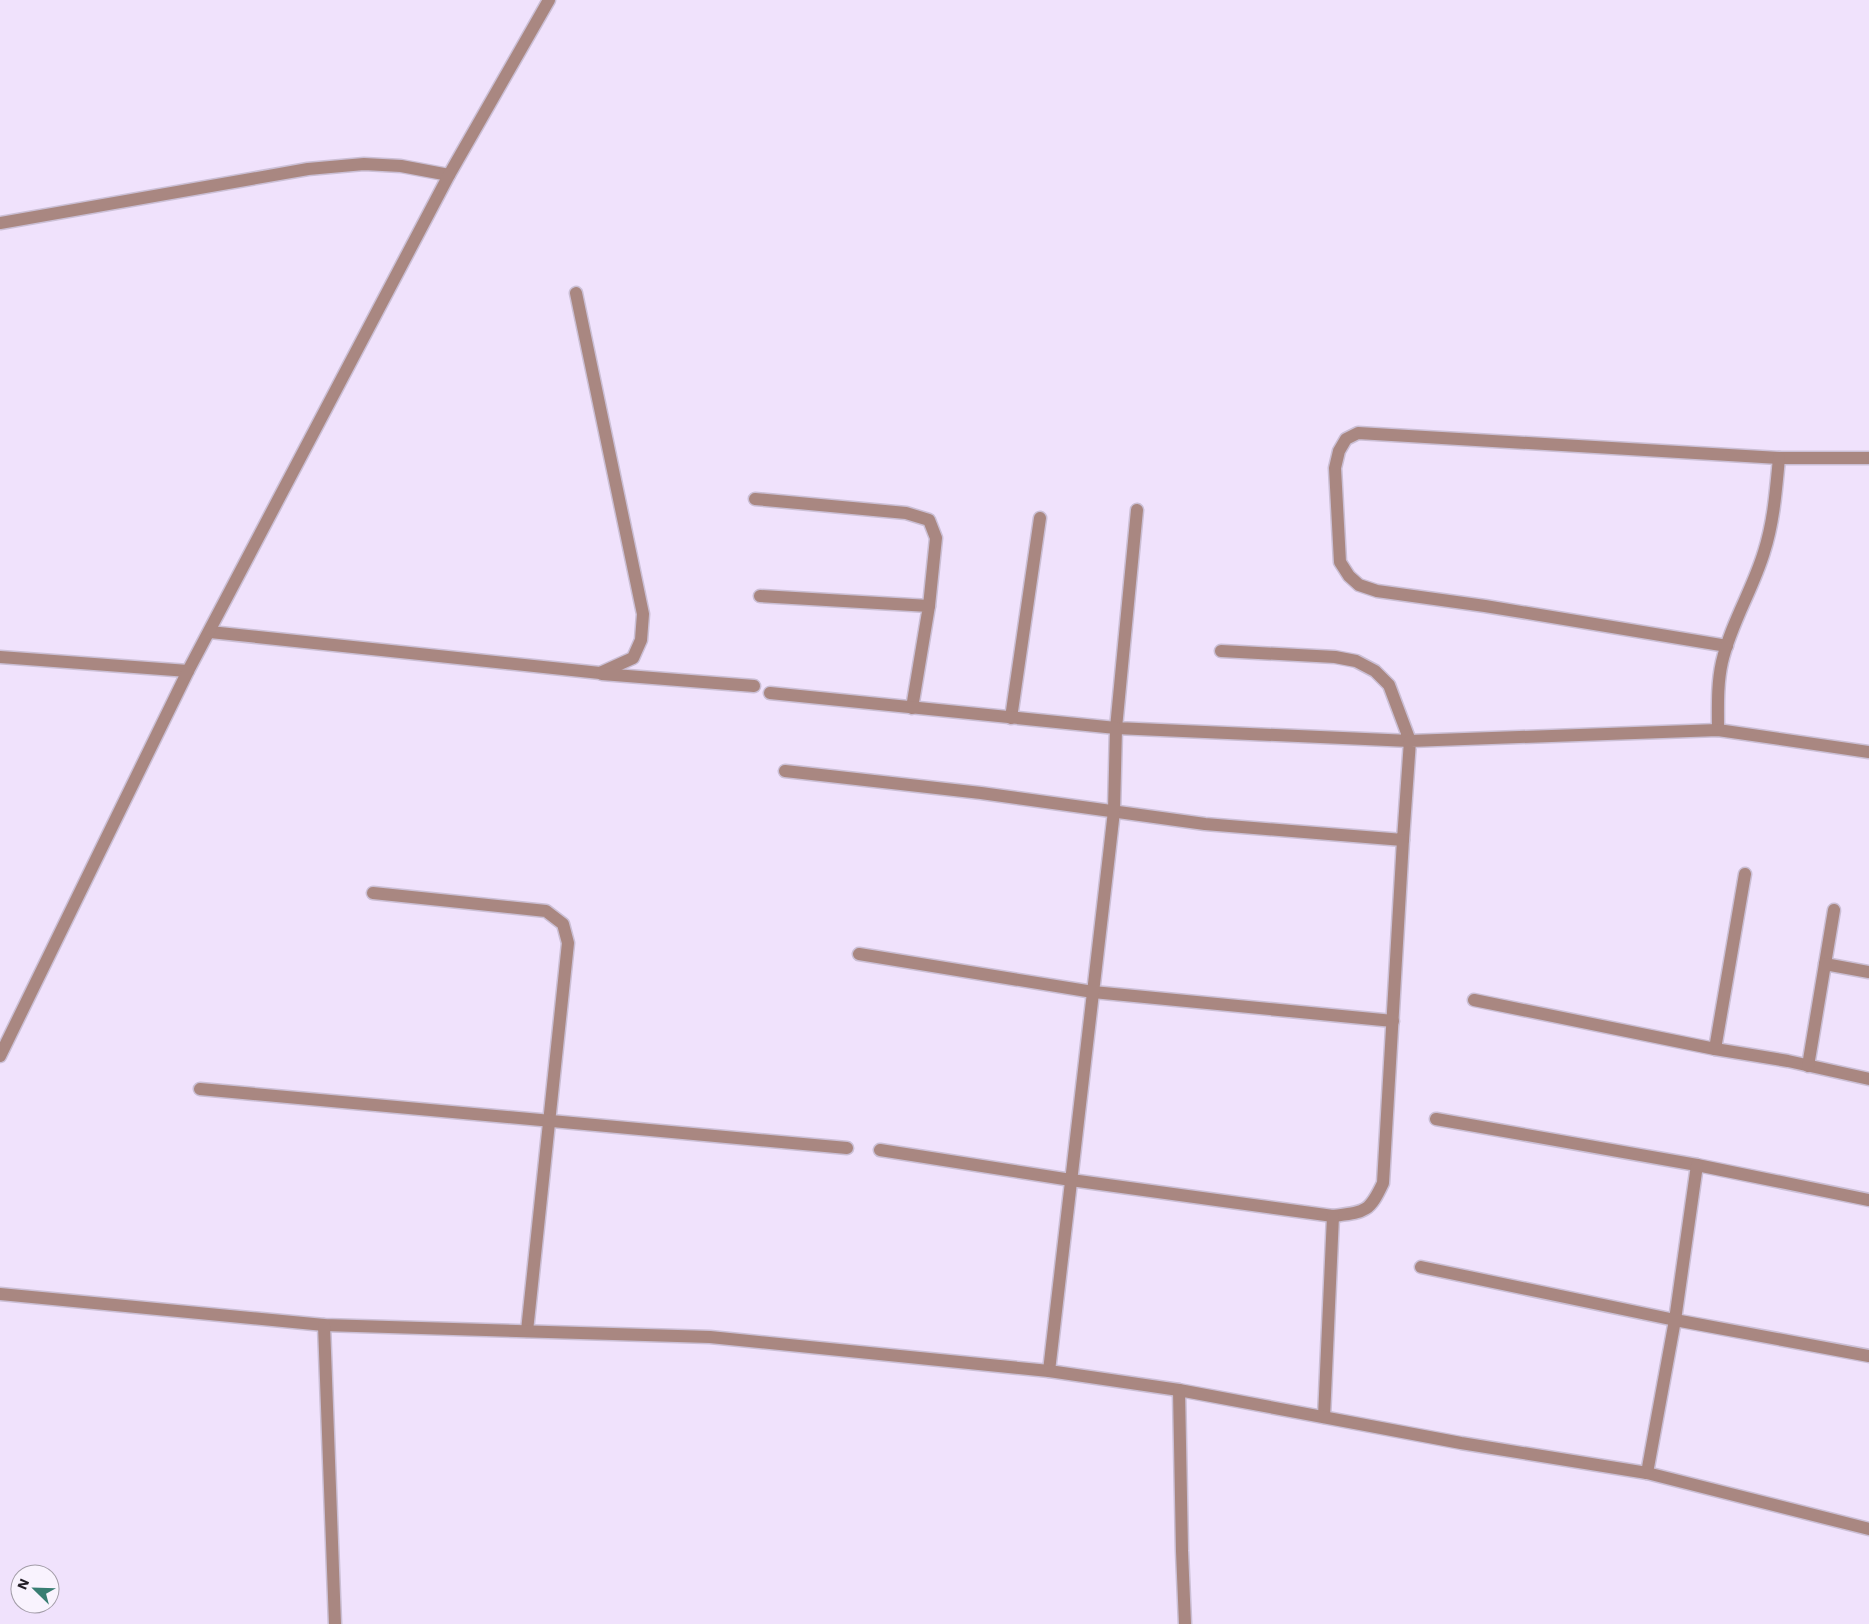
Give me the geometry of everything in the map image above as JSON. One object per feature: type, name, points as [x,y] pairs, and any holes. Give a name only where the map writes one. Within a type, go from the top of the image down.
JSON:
[{"type":"street","points":[[0,1056],[188,671],[449,175],[549,0]]},
{"type":"street","points":[[0,223],[308,169],[364,164],[401,166],[449,175]]},
{"type":"street","points":[[576,293],[643,614],[641,640],[633,658],[600,673]]},
{"type":"street","points":[[1727,646],[1485,606],[1377,591],[1359,585],[1349,576],[1340,562],[1335,468],[1339,451],[1346,439],[1358,433],[1779,458],[1869,458]]},
{"type":"street","points":[[1718,730],[1718,688],[1722,661],[1736,619],[1764,554],[1770,530],[1779,458]]},
{"type":"street","points":[[755,499],[906,512],[929,520],[936,538],[929,606],[912,708]]},
{"type":"street","points":[[1049,1371],[1114,811],[1116,728],[1137,510]]},
{"type":"street","points":[[1011,718],[1040,518]]},
{"type":"street","points":[[760,596],[929,606]]},
{"type":"street","points":[[210,632],[600,673],[754,686]]},
{"type":"street","points":[[880,1150],[1071,1180],[1333,1216],[1359,1213],[1374,1203],[1383,1183],[1410,740],[1389,685],[1375,671],[1356,661],[1335,657],[1221,651]]},
{"type":"street","points":[[0,657],[188,671]]},
{"type":"street","points":[[770,693],[1116,728],[1410,740],[1718,730],[1869,752]]},
{"type":"street","points":[[785,771],[981,793],[1205,824],[1403,840]]},
{"type":"street","points":[[1714,1049],[1745,874]]},
{"type":"street","points":[[373,893],[546,911],[563,924],[568,943],[527,1331]]},
{"type":"street","points":[[1808,1066],[1834,910]]},
{"type":"street","points":[[859,954],[1093,992],[1393,1021]]},
{"type":"street","points":[[1825,964],[1869,972]]},
{"type":"street","points":[[1474,1000],[1869,1079]]},
{"type":"street","points":[[200,1089],[848,1148]]},
{"type":"street","points":[[1436,1119],[1697,1165],[1869,1200]]},
{"type":"street","points":[[1647,1473],[1675,1320],[1697,1165]]},
{"type":"street","points":[[1324,1417],[1333,1216]]},
{"type":"street","points":[[1421,1267],[1675,1320],[1869,1356]]},
{"type":"street","points":[[0,1294],[324,1325],[710,1337],[1049,1371],[1179,1390],[1461,1443],[1647,1473],[1869,1529]]},
{"type":"street","points":[[324,1325],[335,1624]]},
{"type":"street","points":[[1179,1390],[1185,1624]]}]
